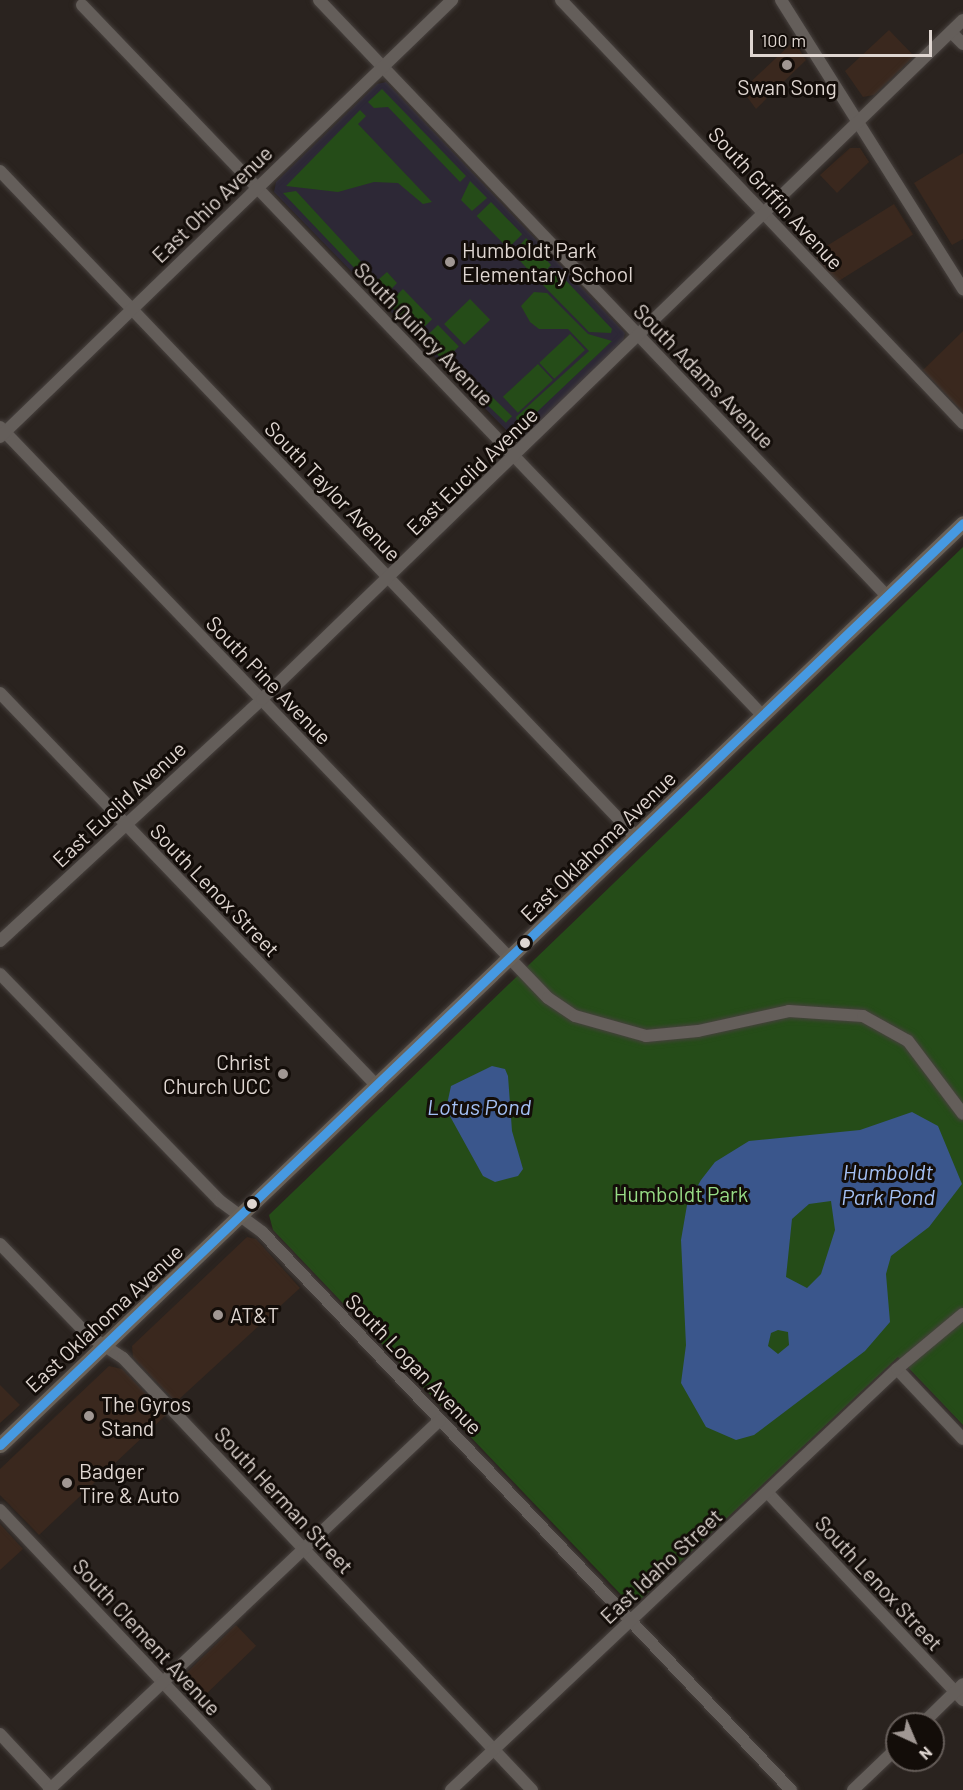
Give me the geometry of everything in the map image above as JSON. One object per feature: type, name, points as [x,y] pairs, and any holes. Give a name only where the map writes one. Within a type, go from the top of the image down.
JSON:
[{"type":"main road","name":"East Oklahoma Avenue","points":[[0,1445],[243,1217],[963,523]]},
{"type":"street","name":"South Adams Avenue","points":[[319,0],[887,597]]},
{"type":"street","name":"East Ohio Avenue","points":[[2,432],[452,0]]},
{"type":"street","name":"South Griffin Avenue","points":[[561,0],[963,423]]},
{"type":"street","points":[[781,0],[797,20],[963,289]]},
{"type":"street","points":[[790,0],[797,20]]},
{"type":"street","name":"South Quincy Avenue","points":[[82,5],[763,716]]},
{"type":"street","name":"East Euclid Avenue","points":[[0,941],[262,699],[765,216],[963,20]]},
{"type":"street","points":[[947,36],[963,44]]},
{"type":"street","name":"South Taylor Avenue","points":[[0,171],[637,837]]},
{"type":"street","name":"South Pine Avenue","points":[[2,432],[262,699],[510,960],[575,1016],[646,1036],[698,1031],[789,1011],[863,1016],[908,1041],[963,1114]]},
{"type":"street","name":"South Lenox Street","points":[[0,693],[378,1087]]},
{"type":"street","name":"South Logan Avenue","points":[[0,974],[220,1201],[243,1217],[440,1420],[791,1790]]},
{"type":"street","name":"South Herman Street","points":[[0,1244],[105,1346],[123,1358],[532,1790]]},
{"type":"street","name":"East Idaho Street","points":[[451,1790],[897,1370],[963,1314]]},
{"type":"street","points":[[897,1370],[963,1439]]},
{"type":"street","points":[[0,1734],[51,1789],[440,1420]]},
{"type":"street","name":"South Lenox Street","points":[[767,1492],[960,1692]]},
{"type":"street","name":"South Clement Avenue","points":[[0,1510],[265,1790]]},
{"type":"street","points":[[936,1712],[960,1692]]},
{"type":"street","points":[[853,1790],[885,1759]]},
{"type":"shaded area","points":[[889,30],[914,56],[874,95],[863,97],[845,71]]},
{"type":"shaded area","points":[[794,41],[806,60],[756,109],[742,90]]},
{"type":"shaded area","name":"Humboldt Park Elementary School","points":[[386,82],[625,333],[623,342],[518,442],[274,192],[276,182],[377,84]]},
{"type":"shaded area","points":[[850,148],[860,148],[869,162],[837,193],[820,175]]},
{"type":"shaded area","points":[[963,153],[963,239],[952,245],[914,183]]},
{"type":"shaded area","points":[[894,204],[913,235],[833,284],[814,254]]},
{"type":"shaded area","points":[[963,331],[963,412],[923,370]]},
{"type":"shaded area","points":[[247,1237],[256,1239],[300,1288],[176,1402],[133,1357],[132,1346]]},
{"type":"shaded area","points":[[109,1366],[122,1369],[166,1415],[39,1535],[0,1495],[0,1469]]},
{"type":"shaded area","points":[[0,1385],[20,1405],[0,1423]]},
{"type":"shaded area","points":[[0,1524],[23,1549],[0,1570]]},
{"type":"shaded area","points":[[236,1625],[256,1646],[201,1699],[181,1678]]},
{"type":"green space","points":[[382,89],[466,176],[460,182],[388,107],[374,108],[368,102]]},
{"type":"green space","points":[[360,110],[366,116],[358,124],[432,202],[423,204],[398,183],[374,182],[338,192],[286,186]]},
{"type":"green space","points":[[470,181],[487,198],[472,211],[461,200]]},
{"type":"green space","points":[[296,191],[378,280],[387,272],[397,283],[383,298],[283,193]]},
{"type":"green space","points":[[491,202],[522,234],[508,248],[477,216]]},
{"type":"green space","points":[[526,238],[551,265],[543,274],[531,273],[513,253]]},
{"type":"green space","points":[[554,268],[612,329],[611,333],[589,332],[540,282]]},
{"type":"green space","points":[[403,289],[432,319],[417,334],[388,304]]},
{"type":"green space","points":[[534,292],[547,293],[588,334],[612,341],[519,429],[516,417],[589,351],[568,329],[539,329],[530,322],[521,306]]},
{"type":"green space","points":[[470,299],[490,320],[464,345],[444,324]]},
{"type":"green space","points":[[438,325],[459,347],[444,361],[423,340]]},
{"type":"green space","points":[[570,334],[585,350],[554,379],[539,363]]},
{"type":"green space","points":[[456,362],[512,416],[506,423],[450,368]]},
{"type":"green space","points":[[538,364],[553,380],[518,413],[503,397]]},
{"type":"green space","name":"Humboldt Park","points":[[963,547],[963,1425],[898,1357],[640,1600],[629,1603],[273,1230],[269,1215]]},
{"type":"water","name":"Lotus Pond","points":[[492,1066],[505,1069],[508,1076],[512,1131],[523,1169],[518,1176],[495,1182],[483,1176],[446,1109],[451,1086]]},
{"type":"water","name":"Humboldt Park Pond","points":[[912,1112],[938,1126],[962,1184],[929,1227],[891,1256],[886,1274],[890,1322],[865,1351],[754,1435],[736,1440],[706,1427],[681,1383],[686,1345],[681,1240],[687,1205],[701,1180],[715,1162],[749,1141],[860,1130]],"holes":[[[831,1201],[835,1230],[821,1274],[807,1288],[786,1277],[792,1219],[809,1204]],[[778,1330],[788,1332],[789,1345],[778,1354],[768,1346],[771,1333]]]},
{"type":"transit line","points":[[0,1445],[963,523]]},
{"type":"place","name":"Swan Song","points":[[787,65]]},
{"type":"place","name":"Humboldt Park Elementary School","points":[[450,262]]},
{"type":"place","name":"Christ Church UCC","points":[[283,1074]]},
{"type":"place","name":"AT&T","points":[[218,1315]]},
{"type":"place","name":"The Gyros Stand","points":[[89,1416]]},
{"type":"place","name":"Badger Tire & Auto","points":[[67,1483]]}]
